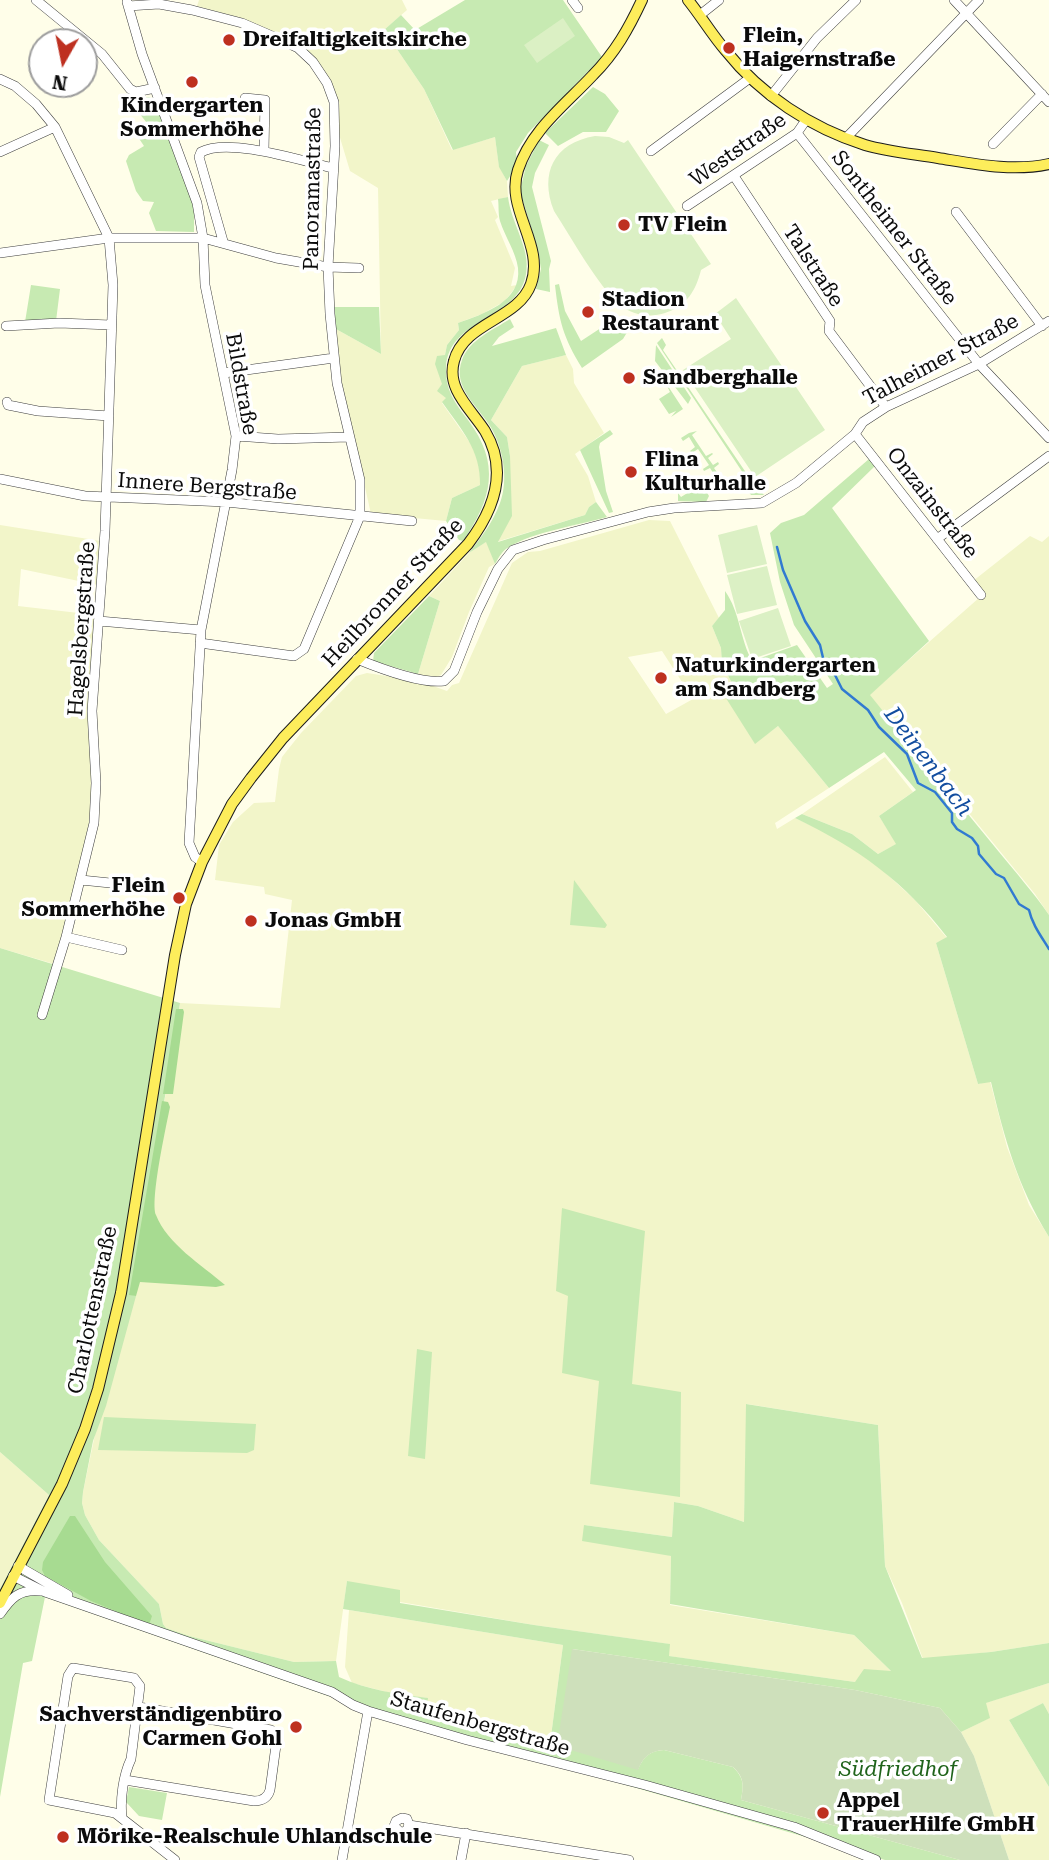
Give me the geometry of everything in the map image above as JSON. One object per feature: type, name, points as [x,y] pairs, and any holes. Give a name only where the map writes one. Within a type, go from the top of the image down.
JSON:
[{"type":"main road","name":"Heilbronner Straße","points":[[152,1090],[175,955],[187,904],[202,862],[220,825],[251,778],[283,738],[468,544],[484,523],[497,487],[494,452],[486,433],[454,386],[454,359],[470,335],[517,303],[525,296],[531,284],[533,253],[517,205],[515,184],[526,148],[538,131],[594,75],[628,30],[642,0]]},
{"type":"main road","points":[[688,0],[725,51],[750,78],[806,120],[846,138],[888,150],[1010,168],[1049,164]]},
{"type":"main road","name":"Charlottenstraße","points":[[0,1603],[62,1484],[98,1389],[121,1293],[152,1090]]},
{"type":"street","points":[[36,0],[102,54],[130,89],[143,92],[155,88]]},
{"type":"street","points":[[700,15],[719,0]]},
{"type":"street","points":[[771,96],[817,38],[856,0]]},
{"type":"street","points":[[954,0],[1046,98],[993,144]]},
{"type":"street","points":[[846,138],[979,0]]},
{"type":"street","name":"Bildstraße","points":[[128,3],[142,54],[197,203],[203,238],[205,285],[236,436],[201,630],[189,843],[195,857],[202,862]]},
{"type":"street","name":"Panoramastraße","points":[[128,3],[159,4],[242,23],[298,48],[313,62],[327,83],[334,102],[328,267],[334,358],[337,383],[360,480],[360,516]]},
{"type":"street","points":[[651,152],[750,78]]},
{"type":"street","points":[[0,79],[15,86],[36,104],[55,127],[109,239]]},
{"type":"street","points":[[245,98],[265,100],[264,151]]},
{"type":"street","name":"Weststraße","points":[[687,206],[797,133],[806,120]]},
{"type":"street","points":[[0,152],[55,127]]},
{"type":"street","name":"Sontheimer Straße","points":[[797,133],[979,364],[1049,438]]},
{"type":"street","points":[[223,242],[199,157],[201,152],[222,147],[264,151],[333,168]]},
{"type":"street","name":"Talstraße","points":[[734,176],[830,321],[828,331],[886,407]]},
{"type":"street","points":[[956,212],[1045,324]]},
{"type":"street","points":[[0,253],[109,239],[203,238],[276,258],[328,267],[359,268]]},
{"type":"street","name":"Hagelsbergstraße","points":[[42,1015],[66,937],[94,823],[96,783],[92,711],[106,498],[113,285],[109,239]]},
{"type":"street","points":[[6,326],[59,323],[111,325]]},
{"type":"street","name":"Talheimer Straße","points":[[357,659],[428,680],[444,681],[454,671],[477,612],[498,569],[513,550],[565,534],[668,509],[762,503],[796,483],[855,434],[863,422],[886,407],[979,364],[1045,324]]},
{"type":"street","points":[[224,373],[334,358]]},
{"type":"street","points":[[7,402],[8,405],[38,411],[109,416]]},
{"type":"street","name":"Onzainstraße","points":[[855,434],[981,595]]},
{"type":"street","points":[[236,436],[278,439],[349,437]]},
{"type":"street","points":[[937,539],[1049,456]]},
{"type":"street","name":"Innere Bergstraße","points":[[0,479],[85,496],[226,502],[412,521]]},
{"type":"street","points":[[200,643],[294,656],[304,649],[360,516]]},
{"type":"street","points":[[99,621],[201,630]]},
{"type":"street","points":[[81,880],[149,887]]},
{"type":"street","points":[[66,937],[122,950]]},
{"type":"street","name":"Staufenbergstraße","points":[[16,1571],[45,1592]]},
{"type":"street","name":"Staufenbergstraße","points":[[16,1571],[82,1603]]},
{"type":"street","name":"Staufenbergstraße","points":[[0,1614],[17,1594],[31,1590],[45,1592],[332,1692],[368,1711],[794,1827],[876,1860]]},
{"type":"street","points":[[122,1818],[121,1802],[131,1759],[140,1686],[134,1678],[75,1668],[69,1672],[49,1800],[111,1812],[175,1860]]},
{"type":"street","points":[[125,1780],[254,1801],[266,1797],[270,1790],[277,1742],[276,1735],[271,1730],[139,1707]]},
{"type":"street","points":[[342,1860],[368,1711]]},
{"type":"street","points":[[409,1825],[629,1860]]},
{"type":"street","points":[[461,1860],[466,1833]]},
{"type":"green space","points":[[199,0],[402,0],[407,10],[384,30],[424,89],[452,150],[495,137],[499,166],[507,181],[508,197],[491,201],[498,217],[495,220],[515,268],[511,286],[517,285],[505,301],[458,323],[459,330],[447,345],[445,355],[436,364],[447,398],[442,403],[473,447],[480,464],[480,485],[452,498],[446,521],[371,514],[342,397],[336,329],[381,354],[378,188],[350,171],[317,61],[300,44],[233,16],[197,6]]},
{"type":"green space","points":[[465,0],[563,0],[602,57],[528,133],[516,152],[517,165],[507,181],[499,167],[495,137],[453,150],[424,89],[384,30],[401,15],[415,30]]},
{"type":"green space","points":[[563,18],[575,36],[537,63],[524,45]]},
{"type":"green space","points":[[593,87],[605,94],[619,111],[606,132],[583,132],[558,146],[545,133]]},
{"type":"green space","points":[[128,94],[139,98],[149,97],[156,102],[194,206],[194,232],[156,231],[149,213],[154,202],[143,201],[136,191],[126,161],[129,155],[144,146],[138,137],[151,128],[127,98]]},
{"type":"green space","points":[[595,136],[609,137],[624,143],[628,140],[711,264],[701,270],[685,302],[673,310],[659,315],[647,315],[630,311],[620,305],[594,274],[554,211],[548,184],[554,162],[569,145]]},
{"type":"green space","points":[[539,140],[549,145],[535,173],[532,187],[551,261],[550,292],[536,289],[541,269],[520,191],[526,166]]},
{"type":"green space","points":[[508,197],[526,255],[526,274],[521,289],[511,301],[459,338],[450,351],[446,367],[447,383],[452,396],[478,436],[489,467],[489,481],[481,511],[463,541],[459,540],[446,521],[452,498],[480,485],[479,472],[468,440],[442,402],[446,398],[437,391],[442,384],[435,364],[437,356],[445,355],[447,345],[459,330],[458,323],[489,311],[514,290],[518,280],[517,262],[500,221],[498,199]]},
{"type":"green space","points":[[559,284],[565,311],[581,341],[613,320],[629,329],[623,339],[582,368],[563,328],[555,285]]},
{"type":"green space","points":[[31,285],[60,289],[56,321],[25,322]]},
{"type":"green space","points":[[736,298],[825,430],[755,477],[683,370],[731,339],[715,314]]},
{"type":"green space","points":[[333,307],[379,307],[381,354],[336,329]]},
{"type":"green space","points":[[510,319],[514,327],[499,337],[492,346],[556,328],[566,355],[522,366],[491,420],[507,437],[510,456],[512,516],[498,542],[585,515],[589,507],[596,502],[607,517],[519,542],[504,550],[495,564],[486,542],[469,553],[500,503],[504,484],[503,463],[495,434],[467,395],[460,379],[460,370],[465,353],[470,347],[482,336]]},
{"type":"green space","points":[[662,338],[666,345],[663,350],[753,483],[764,495],[751,495],[743,484],[743,473],[657,343]]},
{"type":"green space","points":[[656,345],[691,398],[688,404],[655,361]]},
{"type":"green space","points":[[566,355],[573,369],[574,383],[604,433],[575,454],[588,476],[596,502],[589,507],[585,515],[496,542],[510,456],[507,437],[491,420],[522,366]]},
{"type":"green space","points":[[664,380],[683,409],[671,417],[676,411],[669,414],[659,399],[670,392]]},
{"type":"green space","points":[[610,430],[613,434],[600,443],[599,447],[606,491],[613,512],[609,513],[580,450]]},
{"type":"green space","points":[[697,431],[692,435],[706,456],[712,453],[708,458],[713,465],[718,462],[719,464],[714,468],[728,488],[724,490],[710,468],[704,471],[709,465],[698,449],[692,453],[690,451],[695,447],[689,437],[683,441],[681,438]]},
{"type":"green space","points":[[869,459],[875,466],[832,508],[929,641],[870,695],[1049,915],[1049,1237],[1028,1199],[1013,1162],[991,1082],[978,1084],[936,943],[947,937],[914,899],[879,868],[818,829],[795,818],[802,814],[852,834],[878,854],[896,844],[879,816],[916,790],[884,752],[829,788],[778,726],[755,744],[724,695],[734,687],[722,664],[721,648],[712,626],[725,610],[725,591],[734,608],[752,661],[797,645],[827,688],[833,684],[794,625],[780,582],[770,533],[781,523],[804,515]]},
{"type":"green space","points":[[702,484],[709,496],[706,502],[678,501],[678,493],[681,497]]},
{"type":"green space","points":[[649,520],[670,521],[719,618],[712,626],[721,648],[722,664],[734,687],[725,695],[755,743],[778,726],[829,788],[775,823],[777,829],[795,818],[836,837],[878,866],[915,900],[947,938],[936,943],[978,1084],[990,1081],[1007,1147],[1029,1205],[1049,1237],[1049,1643],[923,1659],[885,1566],[878,1425],[747,1404],[744,1522],[698,1506],[674,1502],[672,1537],[584,1525],[671,1556],[670,1605],[854,1635],[892,1672],[855,1682],[668,1656],[669,1644],[400,1602],[347,1581],[336,1661],[294,1662],[166,1628],[159,1604],[99,1540],[85,1515],[83,1492],[164,1104],[180,1003],[280,1008],[292,900],[265,894],[264,887],[215,880],[219,845],[233,822],[254,803],[275,802],[282,757],[301,733],[356,676],[367,673],[419,681],[447,691],[452,685],[459,683],[512,563],[528,552],[540,551]],"holes":[[[662,651],[693,699],[666,714],[628,657]]]},
{"type":"green space","points":[[0,525],[101,541],[98,585],[21,569],[18,606],[96,615],[88,701],[93,782],[89,823],[74,895],[54,964],[0,948]]},
{"type":"green space","points":[[757,525],[767,564],[727,573],[718,535]]},
{"type":"green space","points":[[1030,536],[1042,542],[1049,536],[1049,915],[945,784],[869,695],[980,597],[973,581]]},
{"type":"green space","points":[[487,541],[495,564],[489,567],[452,657],[441,675],[433,678],[418,674],[440,601],[429,596],[469,553]]},
{"type":"green space","points":[[767,566],[777,605],[737,614],[727,575]]},
{"type":"green space","points":[[429,596],[440,601],[418,674],[373,661],[374,653]]},
{"type":"green space","points":[[778,608],[791,646],[752,659],[739,621]]},
{"type":"green space","points":[[885,757],[913,792],[879,816],[897,844],[878,854],[852,834],[802,814]]},
{"type":"green space","points":[[574,880],[607,925],[605,928],[570,925]]},
{"type":"green space","points":[[0,948],[180,1003],[133,1295],[136,1296],[106,1406],[93,1441],[82,1503],[85,1515],[99,1540],[159,1604],[166,1628],[294,1662],[336,1661],[339,1677],[383,1691],[428,1698],[427,1707],[550,1744],[563,1645],[343,1609],[347,1581],[400,1590],[400,1603],[670,1644],[669,1656],[855,1682],[864,1669],[891,1671],[854,1635],[670,1604],[671,1556],[582,1541],[584,1525],[672,1537],[674,1502],[698,1506],[744,1522],[746,1404],[878,1425],[885,1566],[922,1658],[991,1652],[1049,1643],[1049,1683],[986,1703],[990,1718],[961,1732],[940,1708],[855,1690],[572,1649],[638,1769],[648,1755],[664,1750],[733,1767],[742,1782],[741,1800],[960,1860],[885,1860],[374,1712],[45,1597],[32,1661],[23,1663],[0,1797],[0,1589],[49,1495],[0,1452]]},
{"type":"green space","points":[[176,1009],[183,1009],[184,1012],[173,1094],[163,1094]]},
{"type":"green space","points":[[162,1101],[168,1102],[170,1107],[155,1195],[156,1215],[161,1226],[177,1245],[225,1285],[216,1287],[140,1282],[136,1296],[129,1295]]},
{"type":"green space","points":[[562,1208],[645,1231],[632,1384],[681,1392],[680,1497],[590,1484],[599,1381],[562,1373],[568,1296],[556,1291]]},
{"type":"green space","points":[[417,1349],[432,1352],[425,1459],[408,1456]]},
{"type":"green space","points":[[104,1417],[256,1424],[254,1450],[247,1453],[98,1450]]},
{"type":"green space","points":[[0,1452],[49,1495],[0,1589]]},
{"type":"green space","points":[[70,1516],[75,1516],[105,1562],[152,1616],[149,1625],[91,1601],[45,1576],[42,1570],[43,1562]]},
{"type":"green space","points":[[349,1610],[563,1645],[550,1744],[427,1707],[427,1698],[394,1694],[352,1683],[345,1667]]},
{"type":"green space","name":"Südfriedhof","points":[[572,1649],[855,1690],[940,1708],[961,1732],[974,1756],[1009,1860],[960,1860],[741,1800],[742,1782],[733,1767],[664,1750],[648,1756],[638,1770],[557,1746]]},
{"type":"green space","points":[[1049,1683],[1049,1714],[1043,1703],[1009,1720],[1049,1787],[1049,1860],[1009,1860],[974,1756],[961,1732],[989,1718],[985,1703]]},
{"type":"green space","points":[[1043,1703],[1049,1714],[1049,1787],[1009,1720]]},
{"type":"green space","points":[[129,1787],[167,1793],[162,1820],[139,1816],[126,1802]]},
{"type":"waterway","name":"Deinenbach","points":[[777,547],[783,570],[805,621],[820,645],[824,662],[833,671],[842,689],[868,710],[879,727],[907,754],[918,783],[935,792],[952,813],[952,822],[957,829],[972,838],[978,846],[979,854],[996,874],[1004,878],[1019,904],[1029,910],[1049,949]]},
{"type":"place","name":"Dreifaltigkeitskirche","points":[[229,40]]},
{"type":"place","name":"Flein, Haigernstraße","points":[[729,48]]},
{"type":"place","name":"Kindergarten Sommerhöhe","points":[[192,82]]},
{"type":"place","name":"TV Flein","points":[[624,225]]},
{"type":"place","name":"Stadion Restaurant","points":[[588,312]]},
{"type":"place","name":"Sandberghalle","points":[[629,378]]},
{"type":"place","name":"Flina Kulturhalle","points":[[631,472]]},
{"type":"place","name":"Naturkindergarten am Sandberg","points":[[661,678]]},
{"type":"place","name":"Flein Sommerhöhe","points":[[179,898]]},
{"type":"place","name":"Jonas GmbH","points":[[251,921]]},
{"type":"place","name":"Sachverständigenbüro Carmen Gohl","points":[[296,1727]]},
{"type":"place","name":"Appel TrauerHilfe GmbH","points":[[823,1813]]},
{"type":"place","name":"Mörike-Realschule Uhlandschule","points":[[63,1837]]}]
